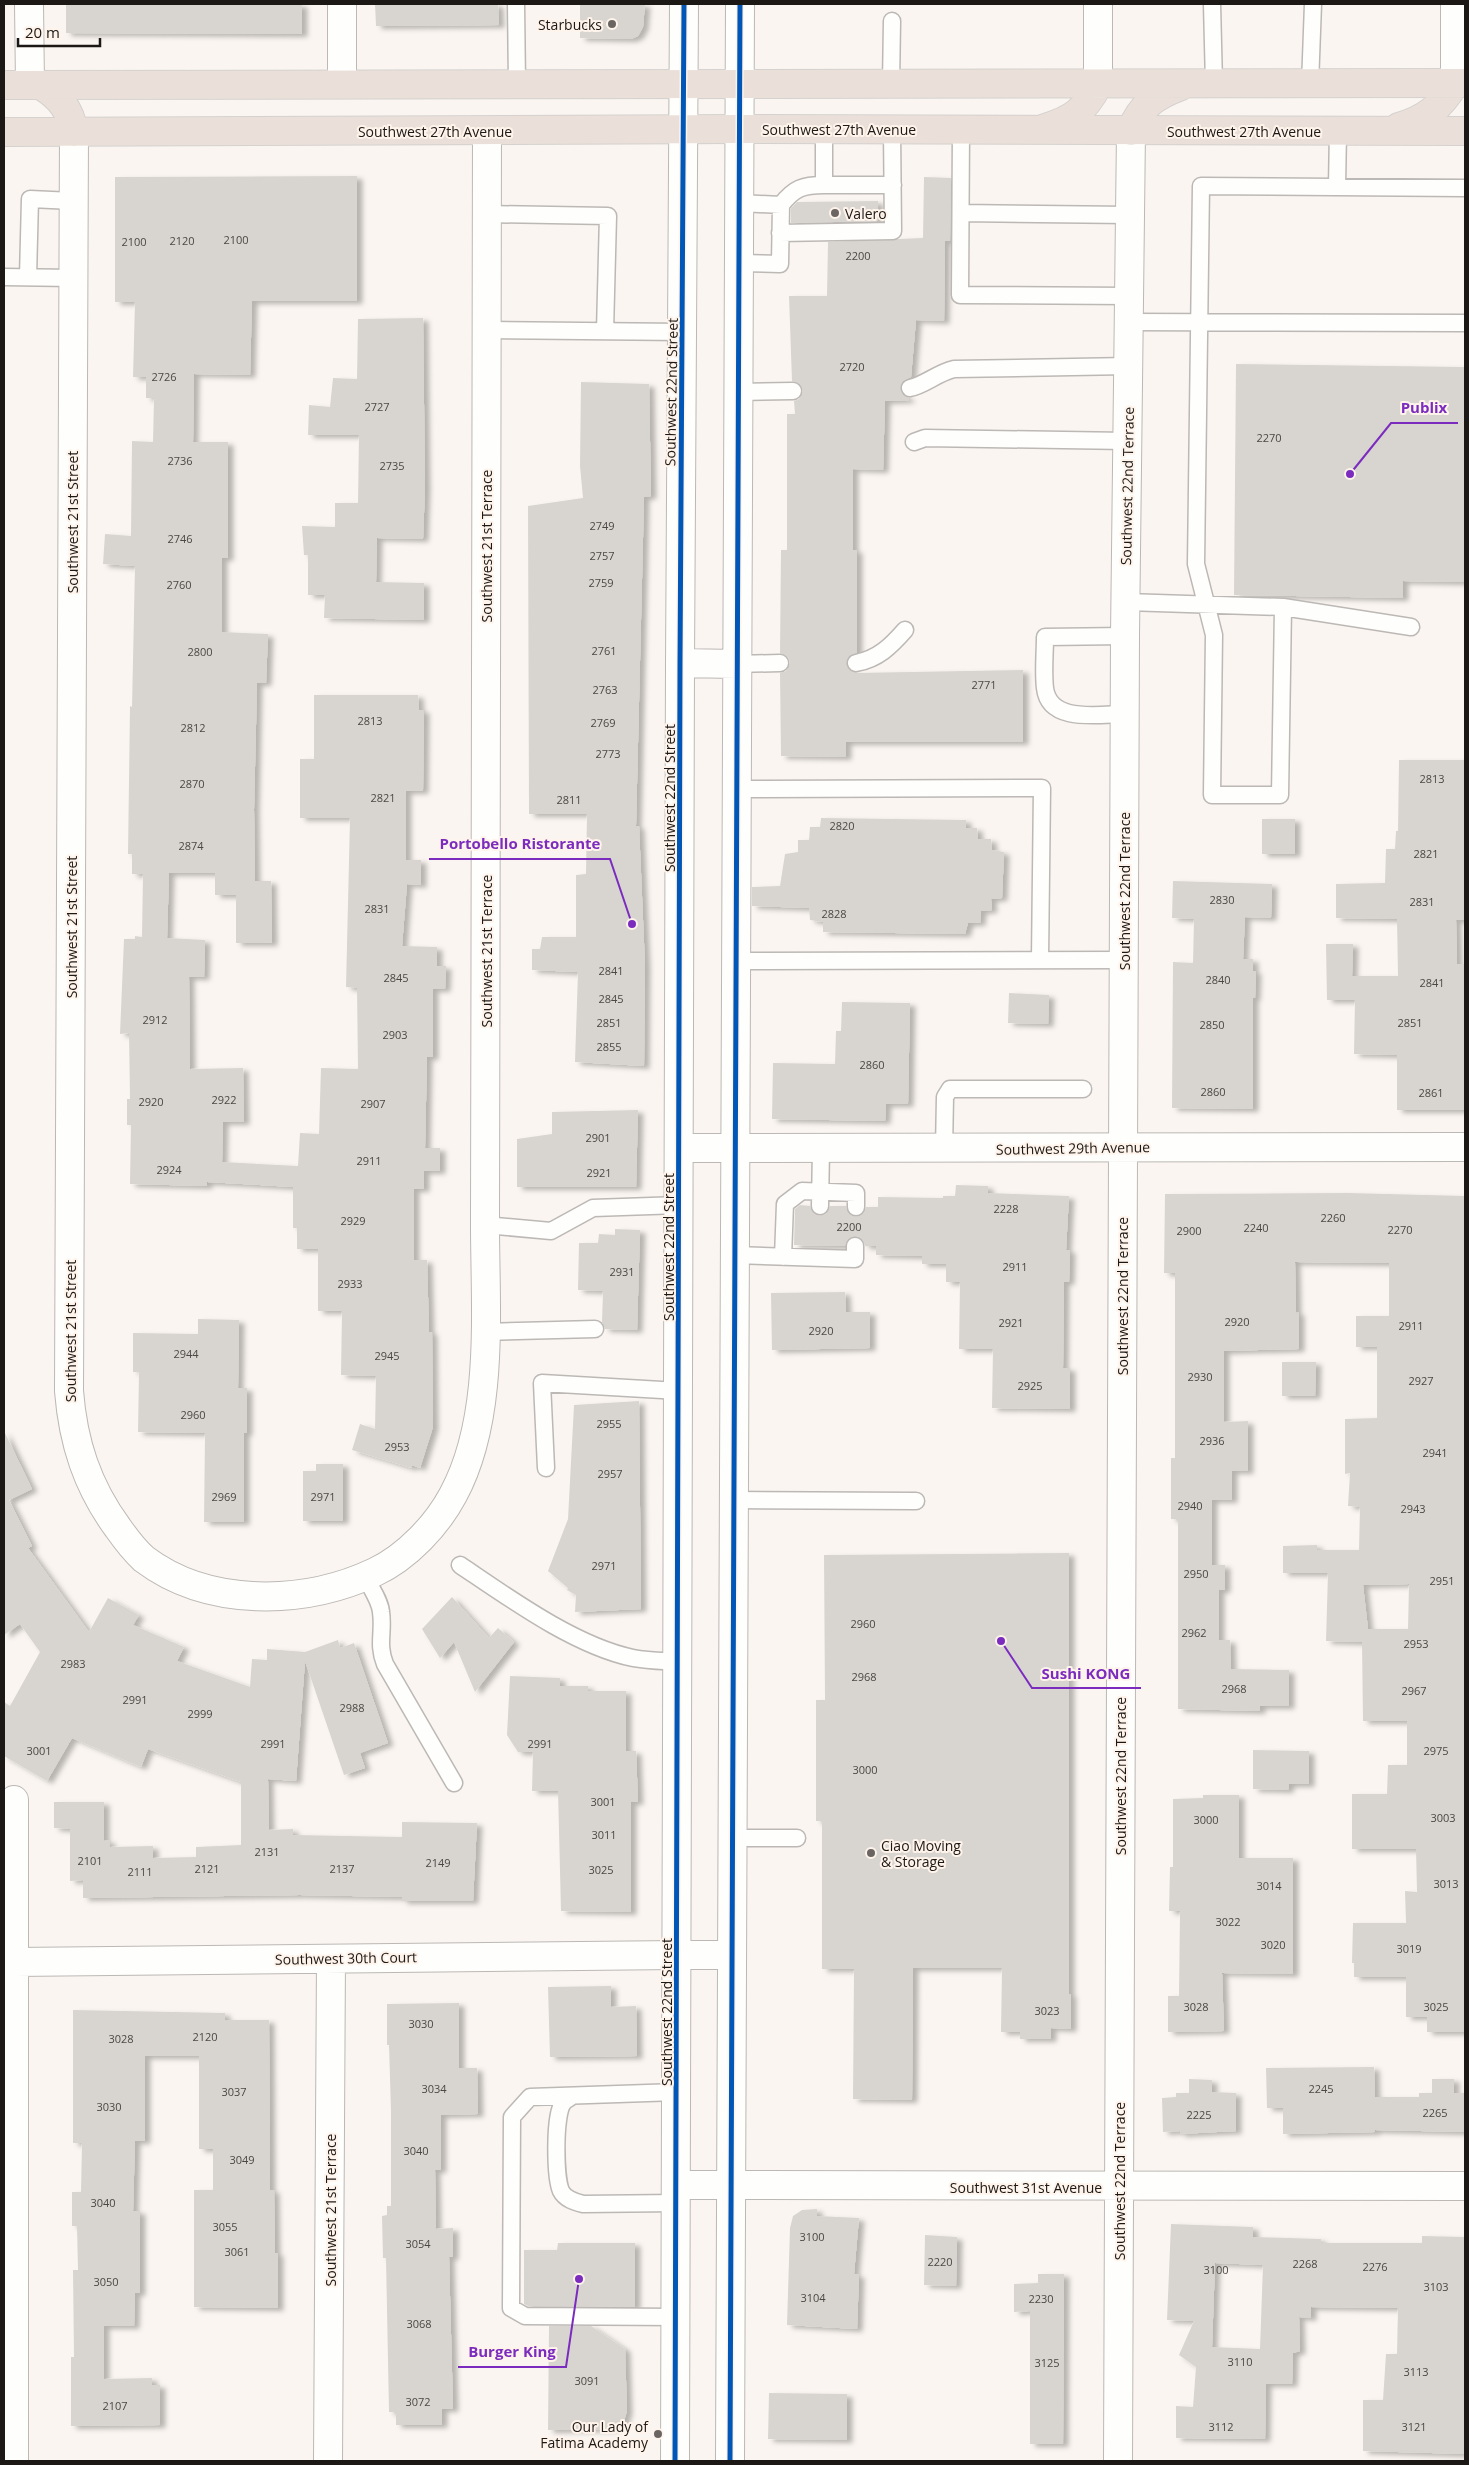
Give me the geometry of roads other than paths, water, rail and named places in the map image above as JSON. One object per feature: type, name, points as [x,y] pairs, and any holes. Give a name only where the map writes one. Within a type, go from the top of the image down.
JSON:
[{"type":"highway","points":[[1130,131],[1136,116],[1148,104],[1163,93],[1187,84]]},
{"type":"highway","points":[[25,85],[1460,84]]},
{"type":"highway","points":[[1387,131],[1419,121],[1434,112],[1460,84]]},
{"type":"highway","points":[[25,85],[57,95],[71,116],[74,132]]},
{"type":"highway","points":[[1034,131],[1065,121],[1080,112],[1098,85]]},
{"type":"highway","name":"Southwest 27th Avenue","points":[[4,132],[685,129],[1465,131]]},
{"type":"street","points":[[25,85],[29,4]]},
{"type":"street","points":[[342,4],[342,84]]},
{"type":"street","name":"Southwest 22nd Street","points":[[676,2461],[680,664],[685,129],[684,4]]},
{"type":"street","points":[[730,2461],[740,4]]},
{"type":"street","points":[[1098,4],[1098,85]]},
{"type":"street","points":[[1455,4],[1460,84]]},
{"type":"street","name":"Southwest 21st Terrace","points":[[278,1596],[328,1588],[365,1576],[377,1571],[400,1556],[422,1536],[448,1503],[465,1471],[481,1412],[485,1224],[487,131]]},
{"type":"street","name":"Southwest 22nd Terrace","points":[[1118,2461],[1125,636],[1130,131]]},
{"type":"street","name":"Southwest 21st Street","points":[[74,132],[69,1381],[71,1422],[89,1480],[106,1511],[126,1540],[143,1558],[165,1572],[192,1584],[219,1591],[278,1596]]},
{"type":"street","points":[[680,664],[736,664]]},
{"type":"street","name":"Southwest 29th Avenue","points":[[680,1148],[1465,1148]]},
{"type":"street","points":[[14,1800],[14,2461]]},
{"type":"street","name":"Southwest 30th Court","points":[[15,1962],[732,1955]]},
{"type":"street","name":"Southwest 21st Terrace","points":[[328,2461],[331,1958]]},
{"type":"street","name":"Southwest 31st Avenue","points":[[678,2194],[730,2186],[1465,2186]]},
{"type":"lane","points":[[516,4],[517,84]]},
{"type":"lane","points":[[1212,4],[1214,84]]},
{"type":"lane","points":[[1310,85],[1312,4]]},
{"type":"lane","points":[[891,84],[892,21]]},
{"type":"lane","points":[[824,130],[824,185]]},
{"type":"lane","points":[[780,233],[893,231],[892,130]]},
{"type":"lane","points":[[961,130],[960,295],[1129,309],[1201,323],[1465,324]]},
{"type":"lane","points":[[1337,187],[1338,131]]},
{"type":"lane","points":[[739,263],[780,264],[781,205],[796,188],[804,185],[893,185]]},
{"type":"lane","points":[[1283,607],[1280,795],[1212,795],[1214,635],[1196,564],[1202,186],[1465,188]]},
{"type":"lane","points":[[28,277],[30,200],[73,201]]},
{"type":"lane","points":[[740,203],[781,205]]},
{"type":"lane","points":[[960,213],[1129,215]]},
{"type":"lane","points":[[486,214],[608,216],[605,331]]},
{"type":"lane","points":[[4,277],[74,278]]},
{"type":"lane","points":[[486,330],[683,332]]},
{"type":"lane","points":[[910,388],[918,387],[940,373],[954,369],[1129,366]]},
{"type":"lane","points":[[738,392],[793,392]]},
{"type":"lane","points":[[914,442],[925,438],[1020,438],[1046,442],[1127,441]]},
{"type":"lane","points":[[1126,602],[1283,607],[1410,627]]},
{"type":"lane","points":[[856,663],[868,661],[880,655],[905,630]]},
{"type":"lane","points":[[1125,636],[1044,637],[1045,689],[1050,702],[1059,710],[1072,714],[1125,714]]},
{"type":"lane","points":[[736,664],[780,663]]},
{"type":"lane","points":[[736,789],[1042,788],[1040,959]]},
{"type":"lane","points":[[735,961],[1124,960]]},
{"type":"lane","points":[[944,1149],[945,1097],[950,1089],[1083,1090]]},
{"type":"lane","points":[[820,1199],[821,1149]]},
{"type":"lane","points":[[783,1257],[785,1204],[802,1191],[820,1199],[856,1193],[856,1206]]},
{"type":"lane","points":[[485,1224],[551,1230],[593,1208],[680,1205]]},
{"type":"lane","points":[[734,1256],[783,1257],[818,1252],[855,1259],[855,1246]]},
{"type":"lane","points":[[484,1332],[596,1329]]},
{"type":"lane","points":[[546,1468],[542,1383],[679,1391]]},
{"type":"lane","points":[[734,1500],[916,1502]]},
{"type":"lane","points":[[460,1565],[521,1606],[597,1647],[634,1658],[679,1662]]},
{"type":"lane","points":[[365,1576],[381,1610],[383,1629],[380,1650],[385,1664],[454,1783]]},
{"type":"lane","points":[[733,1838],[797,1838]]},
{"type":"lane","points":[[677,2092],[530,2098],[512,2117],[511,2308],[525,2316],[677,2317]]},
{"type":"lane","points":[[572,2096],[563,2103],[558,2116],[557,2174],[561,2192],[571,2201],[583,2204],[678,2194]]},
{"type":"place","name":"Starbucks","points":[[612,24]]},
{"type":"place","name":"Valero","points":[[835,213]]},
{"type":"place","name":"Publix","points":[[1350,474]]},
{"type":"place","name":"Portobello Ristorante","points":[[632,924]]},
{"type":"place","name":"Sushi KONG","points":[[1001,1641]]},
{"type":"place","name":"Ciao Moving & Storage","points":[[871,1853]]},
{"type":"place","name":"Burger King","points":[[579,2279]]},
{"type":"place","name":"Our Lady of Fatima Academy","points":[[658,2434]]}]
